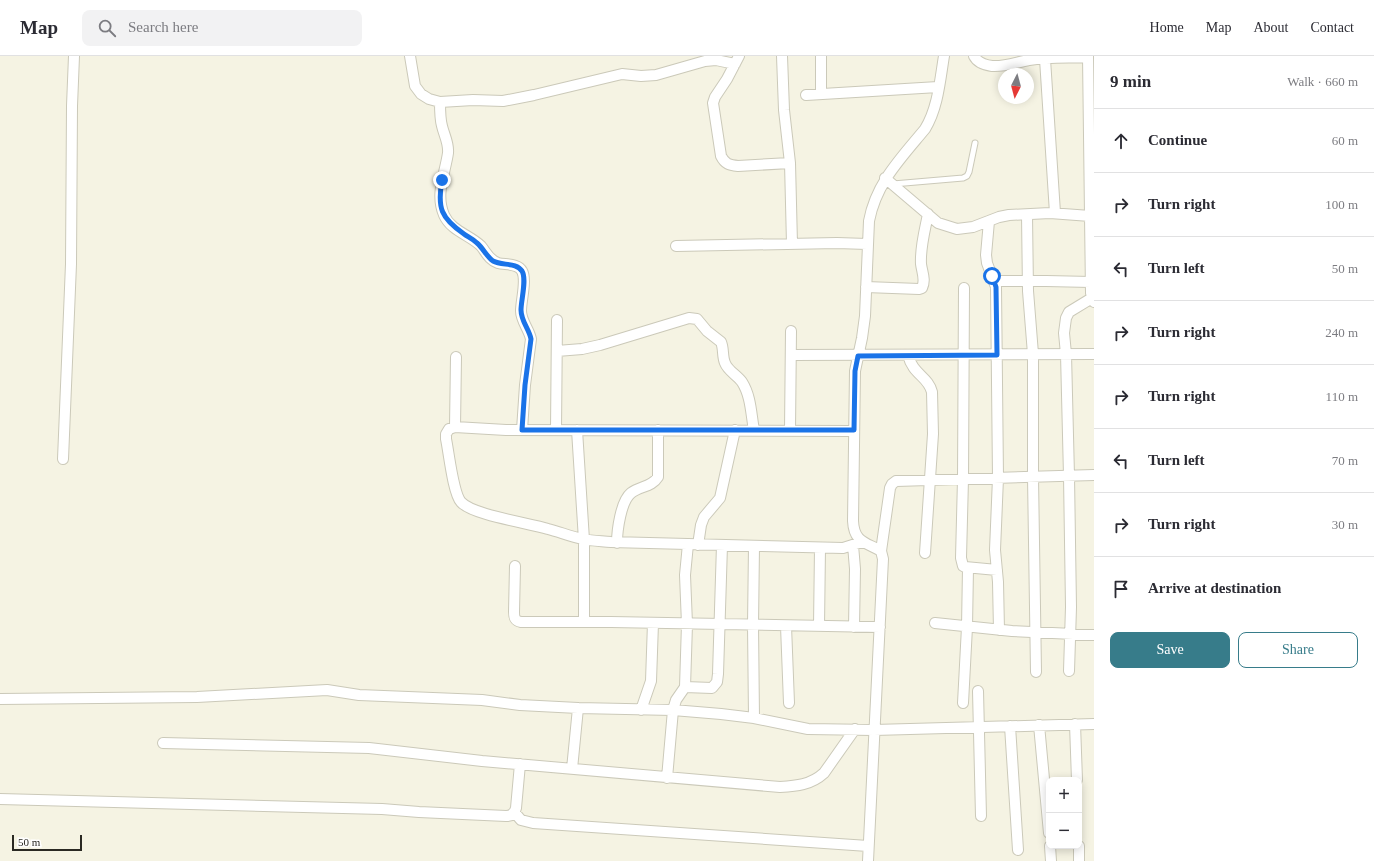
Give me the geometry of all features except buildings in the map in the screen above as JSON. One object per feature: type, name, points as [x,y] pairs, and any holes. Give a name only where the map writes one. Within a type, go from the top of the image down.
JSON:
[{"type":"street","points":[[63,459],[71,264],[72,106],[74,56]]},
{"type":"street","points":[[410,56],[415,86],[421,94],[429,99],[440,102],[473,100],[503,101],[622,74],[648,76],[705,61],[737,60]]},
{"type":"street","points":[[782,56],[784,110],[790,163],[792,244]]},
{"type":"street","points":[[820,56],[821,94]]},
{"type":"street","points":[[854,627],[855,569],[858,543],[854,530],[855,371],[862,338],[866,286],[867,244],[872,207],[876,195],[889,181],[930,120],[944,56]]},
{"type":"street","points":[[974,56],[977,60],[991,66],[1007,65],[1030,60],[1088,56],[1091,76],[1092,174],[1090,216],[1092,239],[1091,282],[1093,296],[1069,312],[1066,318],[1064,333],[1066,354],[1069,476],[1071,634],[1069,671]]},
{"type":"street","points":[[1045,59],[1055,213]]},
{"type":"street","points":[[737,60],[713,103],[721,156],[724,162],[730,165],[738,166],[790,163]]},
{"type":"street","points":[[806,95],[938,87]]},
{"type":"street","points":[[440,102],[442,126],[448,144],[448,153],[440,196],[444,216],[454,227],[477,242],[493,261],[518,266],[524,277],[521,310],[522,318],[530,331],[531,339],[525,385],[522,430]]},
{"type":"street","points":[[889,181],[938,223],[957,229],[973,227],[1009,215],[1055,213],[1090,216]]},
{"type":"street","points":[[866,286],[922,288],[924,280],[921,253],[928,214]]},
{"type":"street","points":[[1028,215],[1028,281],[1033,354],[1036,672]]},
{"type":"street","points":[[989,221],[986,255],[987,263],[996,287],[998,478],[995,545],[999,630]]},
{"type":"street","points":[[676,246],[867,244]]},
{"type":"street","points":[[994,282],[1091,282]]},
{"type":"street","points":[[964,288],[963,479],[960,558],[963,566],[968,568],[997,570]]},
{"type":"street","points":[[556,352],[582,349],[689,318],[697,319],[721,342],[725,363],[741,381],[746,390],[754,430]]},
{"type":"street","points":[[556,320],[556,430]]},
{"type":"street","points":[[790,430],[791,331]]},
{"type":"street","points":[[791,355],[858,356],[1094,354]]},
{"type":"street","points":[[908,355],[910,364],[914,370],[931,386],[932,392],[933,434],[924,553]]},
{"type":"street","points":[[455,427],[456,357]]},
{"type":"street","points":[[854,430],[522,430],[455,427],[448,429],[446,440],[460,501],[469,508],[584,540],[617,543],[820,548],[843,548],[858,543],[881,551]]},
{"type":"street","points":[[577,430],[584,540],[584,622]]},
{"type":"street","points":[[617,543],[618,523],[628,496],[638,489],[655,481],[658,477],[658,430]]},
{"type":"street","points":[[667,778],[673,710],[676,700],[686,687],[687,624],[685,575],[693,544],[704,517],[720,498],[736,430]]},
{"type":"street","points":[[868,861],[883,559],[881,551],[890,488],[892,484],[896,481],[1094,476]]},
{"type":"street","points":[[686,687],[708,689],[715,686],[718,674],[722,545]]},
{"type":"street","points":[[754,546],[754,718]]},
{"type":"street","points":[[819,626],[820,548]]},
{"type":"street","points":[[515,566],[514,618],[517,621],[880,627]]},
{"type":"street","points":[[963,703],[968,568]]},
{"type":"street","points":[[641,710],[651,681],[653,623]]},
{"type":"street","points":[[935,623],[999,630],[1094,635]]},
{"type":"street","points":[[786,626],[789,703]]},
{"type":"street","points":[[0,699],[197,697],[327,690],[359,695],[482,700],[578,708],[673,710],[754,718],[808,729],[874,730],[1094,724]]},
{"type":"street","points":[[978,691],[981,816]]},
{"type":"street","points":[[572,769],[578,708]]},
{"type":"street","points":[[1075,724],[1077,777]]},
{"type":"street","points":[[1040,725],[1047,813]]},
{"type":"street","points":[[1010,726],[1018,850]]},
{"type":"street","points":[[163,743],[369,748],[572,769],[780,787],[796,786],[818,778],[824,773],[855,729]]},
{"type":"street","points":[[520,764],[515,813],[521,820],[533,823],[868,846]]},
{"type":"street","points":[[0,799],[382,809],[506,816],[511,816],[515,813]]},
{"type":"street","points":[[1050,849],[1051,861]]},
{"type":"street","points":[[1079,849],[1079,861]]},
{"type":"lane","points":[[889,181],[964,178],[969,172],[974,143]]},
{"type":"route","points":[[442,180],[440,196],[442,209],[444,216],[449,223],[477,242],[493,261],[518,266],[524,277],[521,310],[525,325],[530,331],[531,348],[525,385],[522,430],[854,430],[855,371],[858,356],[997,355],[996,287],[992,276]]}]
